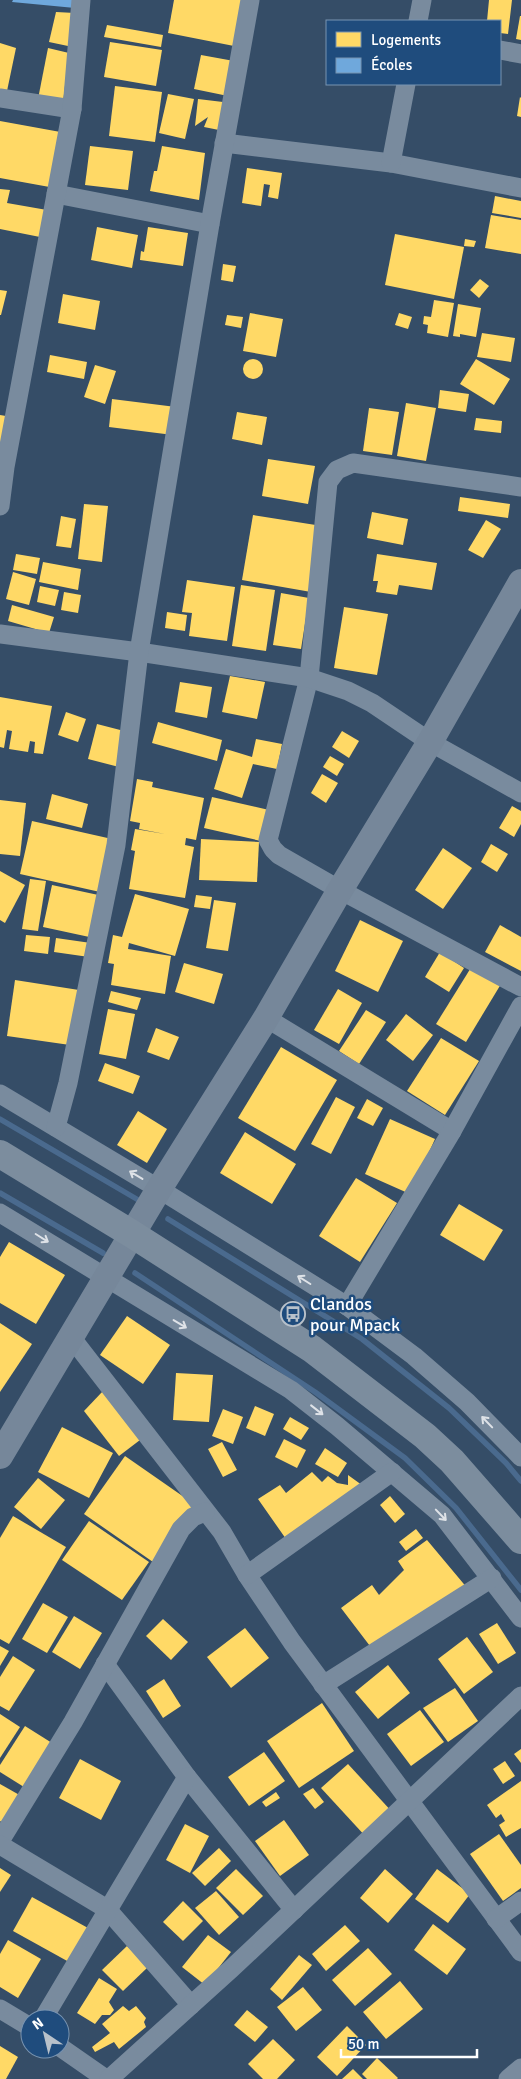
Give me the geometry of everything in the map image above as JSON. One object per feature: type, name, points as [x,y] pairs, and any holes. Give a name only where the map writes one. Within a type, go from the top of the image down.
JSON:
[{"type":"highway","points":[[0,1154],[132,1234],[312,1349],[425,1436],[458,1468],[521,1540]]},
{"type":"main road","points":[[0,1456],[159,1189],[266,1018],[340,890],[430,742],[521,582]]},
{"type":"street","points":[[0,506],[2,467],[72,109],[81,0]]},
{"type":"street","points":[[56,1127],[68,1083],[116,845],[138,652],[224,142],[250,0]]},
{"type":"street","points":[[418,20],[422,0]]},
{"type":"street","points":[[501,50],[521,54]]},
{"type":"street","points":[[391,163],[406,85]]},
{"type":"street","points":[[0,98],[72,109]]},
{"type":"street","points":[[224,142],[391,163],[521,188]]},
{"type":"street","points":[[56,194],[210,224]]},
{"type":"street","points":[[521,487],[353,463],[338,470],[328,482],[309,678],[268,840],[279,855],[340,890],[521,987]]},
{"type":"street","points":[[0,634],[138,652],[309,678],[348,691],[372,703],[430,742],[521,793]]},
{"type":"street","points":[[347,1306],[452,1131],[521,1006]]},
{"type":"street","points":[[266,1018],[452,1131]]},
{"type":"street","points":[[0,1094],[159,1189],[347,1306],[414,1356],[467,1402],[521,1457]]},
{"type":"street","points":[[0,1213],[291,1390],[337,1426],[442,1515],[521,1618]]},
{"type":"street","points":[[71,1337],[222,1532],[247,1575],[323,1685],[521,1952]]},
{"type":"street","points":[[247,1575],[392,1472]]},
{"type":"street","points":[[0,1841],[73,1722],[181,1530],[193,1517],[205,1512]]},
{"type":"street","points":[[323,1685],[492,1578]]},
{"type":"street","points":[[105,1664],[186,1777],[294,1910]]},
{"type":"street","points":[[70,2054],[107,2079],[191,2005],[411,1802],[521,1696]]},
{"type":"street","points":[[49,2009],[186,1777]]},
{"type":"street","points":[[0,1845],[107,1909],[191,2005]]},
{"type":"street","points":[[496,1919],[521,1901]]},
{"type":"street","points":[[0,2009],[20,2021]]},
{"type":"street","points":[[508,2079],[521,2068]]},
{"type":"building: Logements","points":[[174,0],[243,0],[234,46],[168,33]]},
{"type":"building: Logements","points":[[489,0],[512,0],[508,34],[501,33],[501,20],[487,20]]},
{"type":"building: Logements","points":[[56,12],[75,13],[68,46],[49,42]]},
{"type":"building: Logements","points":[[521,16],[521,40],[516,39]]},
{"type":"building: Logements","points":[[107,25],[163,35],[161,47],[104,37]]},
{"type":"building: Logements","points":[[110,42],[162,50],[156,86],[104,77]]},
{"type":"building: Logements","points":[[0,43],[16,48],[7,91],[0,90]]},
{"type":"building: Logements","points":[[48,48],[69,53],[63,102],[38,99]]},
{"type":"building: Logements","points":[[201,55],[234,61],[228,96],[194,89]]},
{"type":"building: Logements","points":[[115,86],[162,92],[155,142],[109,136]]},
{"type":"building: Logements","points":[[168,94],[194,99],[185,139],[159,133]]},
{"type":"building: Logements","points":[[521,98],[521,117],[517,116]]},
{"type":"building: Logements","points":[[198,99],[223,102],[219,130],[204,127],[208,117],[195,126]]},
{"type":"building: Logements","points":[[0,121],[66,133],[55,188],[0,178]]},
{"type":"building: Logements","points":[[90,146],[133,151],[128,190],[85,185]]},
{"type":"building: Logements","points":[[162,146],[205,153],[199,200],[150,191],[154,171],[157,171]]},
{"type":"building: Logements","points":[[247,168],[282,173],[278,199],[268,197],[270,185],[264,184],[261,206],[242,203]]},
{"type":"building: Logements","points":[[0,189],[10,190],[7,203],[47,210],[40,237],[0,229]]},
{"type":"building: Logements","points":[[495,196],[521,201],[521,218],[492,213]]},
{"type":"building: Logements","points":[[491,215],[521,220],[521,254],[485,248]]},
{"type":"building: Logements","points":[[97,227],[138,235],[132,268],[91,260]]},
{"type":"building: Logements","points":[[148,227],[188,233],[183,266],[140,260],[141,251],[144,252]]},
{"type":"building: Logements","points":[[395,234],[464,247],[454,299],[385,285]]},
{"type":"building: Logements","points":[[465,239],[476,241],[474,247],[464,246]]},
{"type":"building: Logements","points":[[223,264],[236,266],[233,282],[221,280]]},
{"type":"building: Logements","points":[[480,279],[489,286],[479,298],[470,290]]},
{"type":"building: Logements","points":[[0,290],[7,291],[1,315],[0,315]]},
{"type":"building: Logements","points":[[63,294],[100,301],[95,330],[58,323]]},
{"type":"building: Logements","points":[[434,300],[454,303],[448,337],[427,333],[428,325],[423,324],[424,316],[431,317]]},
{"type":"building: Logements","points":[[458,304],[481,308],[476,337],[460,334],[460,337],[453,336]]},
{"type":"building: Logements","points":[[250,313],[283,319],[276,357],[243,351]]},
{"type":"building: Logements","points":[[399,313],[412,317],[408,329],[395,325]]},
{"type":"building: Logements","points":[[227,315],[243,317],[241,328],[225,325]]},
{"type":"building: Logements","points":[[482,333],[515,338],[511,362],[477,357]]},
{"type":"building: Logements","points":[[50,355],[87,362],[84,379],[47,372]]},
{"type":"building: Logements","points":[[253,359],[260,362],[263,369],[260,376],[253,379],[246,376],[243,369],[246,362]]},
{"type":"building: Logements","points":[[476,359],[510,379],[494,405],[460,384]]},
{"type":"building: Logements","points":[[95,365],[116,371],[105,404],[84,397]]},
{"type":"building: Logements","points":[[440,390],[469,394],[466,412],[438,408]]},
{"type":"building: Logements","points":[[112,399],[176,407],[173,435],[109,427]]},
{"type":"building: Logements","points":[[406,403],[436,408],[426,461],[397,456]]},
{"type":"building: Logements","points":[[369,408],[399,412],[392,455],[363,451]]},
{"type":"building: Logements","points":[[237,412],[267,417],[262,445],[232,439]]},
{"type":"building: Logements","points":[[0,415],[12,417],[0,458]]},
{"type":"building: Logements","points":[[476,418],[502,421],[501,433],[474,430]]},
{"type":"building: Logements","points":[[268,459],[315,466],[308,504],[262,496]]},
{"type":"building: Logements","points":[[460,497],[510,504],[508,518],[458,511]]},
{"type":"building: Logements","points":[[84,504],[108,506],[102,562],[78,559]]},
{"type":"building: Logements","points":[[372,512],[408,519],[403,545],[367,538]]},
{"type":"building: Logements","points":[[253,515],[322,526],[311,592],[242,580]]},
{"type":"building: Logements","points":[[61,516],[76,519],[71,548],[56,546]]},
{"type":"building: Logements","points":[[486,520],[501,529],[483,558],[468,550]]},
{"type":"building: Logements","points":[[16,554],[40,558],[37,574],[13,570]]},
{"type":"building: Logements","points":[[377,554],[437,563],[432,590],[399,585],[397,595],[376,592],[378,581],[373,581]]},
{"type":"building: Logements","points":[[43,562],[81,569],[78,590],[39,582]]},
{"type":"building: Logements","points":[[13,572],[36,579],[29,605],[6,599]]},
{"type":"building: Logements","points":[[187,580],[235,587],[227,641],[189,636],[192,613],[182,612]]},
{"type":"building: Logements","points":[[241,585],[275,590],[266,651],[232,646]]},
{"type":"building: Logements","points":[[40,586],[59,590],[55,606],[37,602]]},
{"type":"building: Logements","points":[[64,592],[81,595],[78,613],[61,610]]},
{"type":"building: Logements","points":[[281,593],[309,598],[301,649],[273,645]]},
{"type":"building: Logements","points":[[12,605],[54,617],[49,633],[8,621]]},
{"type":"building: Logements","points":[[344,607],[388,614],[377,675],[334,668]]},
{"type":"building: Logements","points":[[167,612],[187,615],[185,631],[165,628]]},
{"type":"building: Logements","points":[[230,676],[265,682],[257,719],[222,712]]},
{"type":"building: Logements","points":[[180,682],[212,687],[207,718],[175,712]]},
{"type":"building: Logements","points":[[0,697],[52,706],[43,754],[34,753],[35,742],[30,741],[28,752],[9,749],[12,731],[7,730],[4,748],[0,747]]},
{"type":"building: Logements","points":[[66,712],[86,719],[78,742],[58,735]]},
{"type":"building: Logements","points":[[158,722],[222,740],[217,761],[152,743]]},
{"type":"building: Logements","points":[[97,724],[128,732],[119,767],[88,759]]},
{"type":"building: Logements","points":[[342,731],[359,741],[349,758],[332,747]]},
{"type":"building: Logements","points":[[256,739],[282,744],[277,769],[253,764],[242,798],[214,789],[226,749],[252,757]]},
{"type":"building: Logements","points":[[330,756],[344,764],[337,776],[323,767]]},
{"type":"building: Logements","points":[[322,774],[338,783],[326,803],[311,793]]},
{"type":"building: Logements","points":[[137,779],[153,782],[152,787],[204,798],[196,840],[186,838],[185,845],[194,847],[185,898],[129,889],[135,851],[131,850],[135,829],[165,834],[139,829],[140,823],[130,821]]},
{"type":"building: Logements","points":[[52,794],[88,804],[82,828],[46,819]]},
{"type":"building: Logements","points":[[212,797],[269,810],[261,841],[204,828]]},
{"type":"building: Logements","points":[[0,800],[26,803],[20,856],[0,854]]},
{"type":"building: Logements","points":[[512,806],[521,811],[521,824],[514,837],[499,828]]},
{"type":"building: Logements","points":[[32,821],[112,839],[100,892],[20,874]]},
{"type":"building: Logements","points":[[201,839],[259,842],[257,882],[199,880]]},
{"type":"building: Logements","points":[[491,844],[508,854],[497,872],[481,862]]},
{"type":"building: Logements","points":[[443,848],[472,868],[443,909],[415,890]]},
{"type":"building: Logements","points":[[0,871],[25,885],[5,923],[0,920]]},
{"type":"building: Logements","points":[[30,879],[46,881],[38,931],[22,929]]},
{"type":"building: Logements","points":[[52,885],[103,896],[94,938],[43,927]]},
{"type":"building: Logements","points":[[135,894],[189,909],[175,956],[129,943],[128,949],[171,956],[165,994],[111,985],[114,964],[108,963],[113,935],[122,937]]},
{"type":"building: Logements","points":[[196,895],[212,897],[210,909],[194,907]]},
{"type":"building: Logements","points":[[214,900],[236,903],[228,951],[206,948]]},
{"type":"building: Logements","points":[[360,920],[403,941],[378,992],[335,971]]},
{"type":"building: Logements","points":[[500,925],[521,937],[521,971],[485,952]]},
{"type":"building: Logements","points":[[26,935],[50,937],[48,954],[24,951]]},
{"type":"building: Logements","points":[[56,938],[91,943],[89,957],[54,952]]},
{"type":"building: Logements","points":[[440,952],[464,968],[449,992],[425,977]]},
{"type":"building: Logements","points":[[184,963],[223,974],[214,1004],[175,992]]},
{"type":"building: Logements","points":[[472,966],[501,984],[466,1042],[436,1024]]},
{"type":"building: Logements","points":[[15,980],[79,990],[70,1045],[7,1036]]},
{"type":"building: Logements","points":[[338,989],[362,1003],[339,1044],[314,1030]]},
{"type":"building: Logements","points":[[111,991],[141,998],[137,1010],[108,1002]]},
{"type":"building: Logements","points":[[108,1009],[135,1014],[126,1059],[99,1054]]},
{"type":"building: Logements","points":[[366,1010],[386,1022],[359,1064],[339,1051]]},
{"type":"building: Logements","points":[[406,1014],[433,1035],[413,1061],[386,1040]]},
{"type":"building: Logements","points":[[156,1028],[179,1037],[169,1060],[147,1052]]},
{"type":"building: Logements","points":[[441,1038],[479,1061],[445,1115],[407,1091]]},
{"type":"building: Logements","points":[[281,1047],[337,1080],[295,1151],[238,1118]]},
{"type":"building: Logements","points":[[105,1063],[140,1076],[133,1094],[98,1081]]},
{"type":"building: Logements","points":[[336,1097],[355,1107],[331,1154],[311,1144]]},
{"type":"building: Logements","points":[[367,1099],[383,1108],[373,1126],[357,1118]]},
{"type":"building: Logements","points":[[138,1111],[167,1129],[147,1163],[117,1145]]},
{"type":"building: Logements","points":[[390,1119],[435,1139],[410,1194],[365,1174]]},
{"type":"building: Logements","points":[[245,1132],[296,1164],[272,1204],[220,1173]]},
{"type":"building: Logements","points":[[356,1178],[397,1203],[360,1262],[319,1236]]},
{"type":"building: Logements","points":[[459,1204],[503,1230],[484,1261],[440,1235]]},
{"type":"building: Logements","points":[[9,1242],[65,1275],[36,1324],[0,1303],[0,1257]]},
{"type":"building: Logements","points":[[127,1316],[170,1345],[143,1384],[100,1355]]},
{"type":"building: Logements","points":[[0,1323],[32,1344],[0,1392]]},
{"type":"building: Logements","points":[[176,1373],[213,1375],[209,1422],[173,1420]]},
{"type":"building: Logements","points":[[103,1391],[140,1440],[119,1456],[84,1411]]},
{"type":"building: Logements","points":[[255,1406],[274,1414],[265,1436],[246,1428]]},
{"type":"building: Logements","points":[[223,1409],[243,1417],[233,1444],[212,1436]]},
{"type":"building: Logements","points":[[290,1417],[309,1428],[301,1440],[283,1429]]},
{"type":"building: Logements","points":[[62,1427],[113,1453],[89,1498],[38,1472]]},
{"type":"building: Logements","points":[[284,1439],[306,1450],[297,1468],[275,1457]]},
{"type":"building: Logements","points":[[222,1442],[237,1470],[223,1477],[208,1449]]},
{"type":"building: Logements","points":[[325,1448],[347,1463],[338,1477],[315,1464]]},
{"type":"building: Logements","points":[[125,1456],[194,1504],[153,1562],[84,1514]]},
{"type":"building: Logements","points":[[312,1472],[322,1482],[328,1476],[337,1483],[348,1485],[348,1475],[366,1488],[286,1539],[258,1499],[280,1485],[286,1493]]},
{"type":"building: Logements","points":[[38,1478],[65,1500],[41,1529],[14,1507]]},
{"type":"building: Logements","points":[[390,1496],[405,1514],[395,1523],[380,1505]]},
{"type":"building: Logements","points":[[13,1516],[66,1547],[9,1644],[0,1639],[0,1538]]},
{"type":"building: Logements","points":[[89,1521],[149,1562],[122,1600],[62,1560]]},
{"type":"building: Logements","points":[[416,1529],[423,1538],[406,1551],[399,1542]]},
{"type":"building: Logements","points":[[427,1540],[468,1589],[373,1650],[341,1608],[372,1585],[379,1595],[404,1570],[398,1561]]},
{"type":"building: Logements","points":[[43,1603],[68,1617],[47,1653],[22,1639]]},
{"type":"building: Logements","points":[[74,1616],[102,1633],[80,1669],[52,1652]]},
{"type":"building: Logements","points":[[163,1619],[188,1642],[171,1660],[146,1636]]},
{"type":"building: Logements","points":[[497,1623],[516,1653],[498,1664],[479,1634]]},
{"type":"building: Logements","points":[[245,1628],[269,1658],[231,1688],[207,1657]]},
{"type":"building: Logements","points":[[467,1637],[493,1672],[464,1694],[438,1659]]},
{"type":"building: Logements","points":[[0,1646],[9,1651],[0,1666]]},
{"type":"building: Logements","points":[[13,1656],[35,1670],[9,1711],[0,1706],[0,1677]]},
{"type":"building: Logements","points":[[388,1665],[410,1693],[378,1719],[355,1692]]},
{"type":"building: Logements","points":[[164,1679],[181,1706],[163,1718],[146,1691]]},
{"type":"building: Logements","points":[[455,1688],[478,1721],[448,1742],[423,1708]]},
{"type":"building: Logements","points":[[322,1703],[354,1751],[299,1788],[267,1741]]},
{"type":"building: Logements","points":[[420,1710],[444,1742],[411,1766],[387,1734]]},
{"type":"building: Logements","points":[[0,1714],[20,1727],[0,1758]]},
{"type":"building: Logements","points":[[25,1726],[52,1743],[24,1787],[0,1772],[0,1765]]},
{"type":"building: Logements","points":[[521,1749],[521,1763],[514,1754]]},
{"type":"building: Logements","points":[[264,1752],[285,1781],[249,1806],[228,1777]]},
{"type":"building: Logements","points":[[80,1759],[121,1781],[101,1820],[59,1798]]},
{"type":"building: Logements","points":[[505,1761],[515,1776],[503,1784],[493,1769]]},
{"type":"building: Logements","points":[[348,1764],[394,1814],[367,1838],[321,1788]]},
{"type":"building: Logements","points":[[521,1781],[521,1828],[506,1837],[499,1825],[505,1821],[501,1814],[496,1818],[487,1805]]},
{"type":"building: Logements","points":[[0,1784],[23,1797],[6,1825],[0,1821]]},
{"type":"building: Logements","points":[[313,1788],[324,1802],[315,1809],[303,1794]]},
{"type":"building: Logements","points":[[276,1792],[280,1798],[266,1807],[262,1802]]},
{"type":"building: Logements","points":[[284,1820],[309,1855],[280,1876],[255,1841]]},
{"type":"building: Logements","points":[[185,1824],[209,1836],[190,1873],[166,1860]]},
{"type":"building: Logements","points":[[499,1834],[521,1865],[521,1888],[503,1901],[470,1854]]},
{"type":"building: Logements","points":[[219,1848],[231,1861],[205,1886],[192,1873]]},
{"type":"building: Logements","points":[[0,1868],[11,1875],[0,1892]]},
{"type":"building: Logements","points":[[236,1869],[263,1896],[243,1915],[216,1888]]},
{"type":"building: Logements","points":[[385,1869],[413,1894],[388,1923],[360,1898]]},
{"type":"building: Logements","points":[[437,1869],[470,1894],[448,1923],[415,1899]]},
{"type":"building: Logements","points":[[216,1891],[239,1917],[219,1935],[195,1908]]},
{"type":"building: Logements","points":[[32,1897],[88,1928],[69,1962],[13,1931]]},
{"type":"building: Logements","points":[[183,1901],[203,1921],[183,1941],[163,1922]]},
{"type":"building: Logements","points":[[433,1924],[466,1949],[447,1975],[414,1950]]},
{"type":"building: Logements","points":[[345,1925],[360,1941],[326,1971],[312,1954]]},
{"type":"building: Logements","points":[[208,1935],[231,1952],[205,1985],[182,1967]]},
{"type":"building: Logements","points":[[8,1940],[41,1959],[18,1998],[0,1987],[0,1954]]},
{"type":"building: Logements","points":[[127,1946],[148,1967],[123,1991],[102,1970]]},
{"type":"building: Logements","points":[[368,1948],[392,1974],[355,2006],[332,1980]]},
{"type":"building: Logements","points":[[299,1955],[312,1965],[282,2000],[270,1989]]},
{"type":"building: Logements","points":[[99,1978],[117,1989],[109,2002],[114,2010],[110,2015],[102,2015],[95,2024],[77,2013]]},
{"type":"building: Logements","points":[[400,1981],[423,2009],[386,2039],[363,2012]]},
{"type":"building: Logements","points":[[303,1987],[322,2010],[296,2031],[277,2007]]},
{"type":"building: Logements","points":[[123,2006],[129,2011],[136,2006],[146,2018],[144,2022],[146,2027],[119,2049],[114,2042],[95,2052],[92,2047],[110,2033],[102,2024]]},
{"type":"building: Logements","points":[[247,2010],[268,2027],[255,2042],[234,2025]]},
{"type":"building: Logements","points":[[347,2026],[366,2045],[337,2076],[317,2057]]},
{"type":"building: Logements","points":[[273,2039],[295,2060],[277,2079],[263,2079],[248,2064]]},
{"type":"building: Logements","points":[[0,2046],[18,2057],[6,2079],[0,2079]]},
{"type":"building: Logements","points":[[377,2058],[397,2079],[367,2079],[362,2074]]},
{"type":"building: Logements","points":[[353,2069],[363,2079],[342,2079]]},
{"type":"building: Écoles","points":[[13,0],[76,0],[75,8],[12,2]]},
{"type":"waterway","points":[[0,1119],[140,1201]]},
{"type":"waterway","points":[[0,1193],[103,1253]]},
{"type":"waterway","points":[[168,1219],[362,1339],[449,1408],[506,1463],[521,1481]]},
{"type":"waterway","points":[[135,1273],[315,1392],[405,1458],[456,1508],[521,1590]]},
{"type":"place","name":"Clandos pour Mpack","points":[[293,1314]]}]
